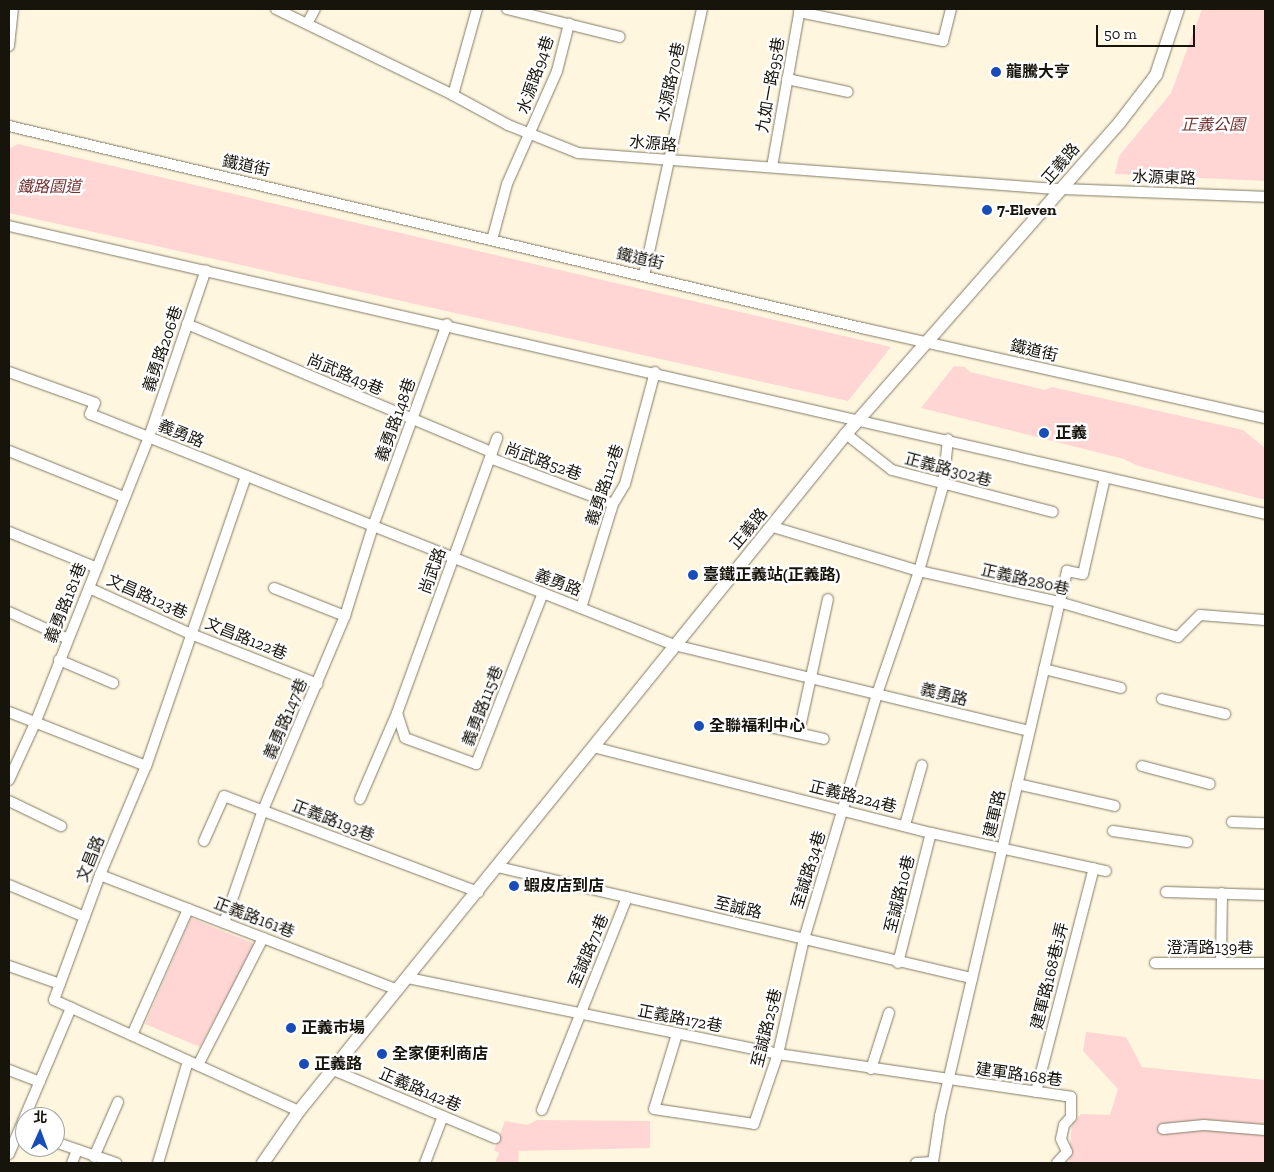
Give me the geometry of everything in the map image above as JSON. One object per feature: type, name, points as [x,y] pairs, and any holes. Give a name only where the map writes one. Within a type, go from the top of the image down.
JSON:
[{"type":"street","points":[[9,46],[14,9]]},
{"type":"street","name":"水源路","points":[[276,9],[308,22],[531,134],[578,153],[1061,189]]},
{"type":"street","points":[[308,22],[315,9]]},
{"type":"street","points":[[453,95],[477,9]]},
{"type":"street","points":[[507,9],[620,37]]},
{"type":"street","name":"水源路70巷","points":[[644,275],[702,9]]},
{"type":"street","points":[[800,10],[943,41],[950,9]]},
{"type":"street","name":"正義路","points":[[263,1163],[300,1111],[478,892],[674,645],[773,527],[846,434],[929,342],[1156,75],[1178,9]]},
{"type":"street","name":"九如一路95巷","points":[[772,167],[800,10]]},
{"type":"street","name":"水源路94巷","points":[[492,240],[507,184],[531,134],[557,71],[569,24]]},
{"type":"street","points":[[787,79],[848,92]]},
{"type":"street","name":"鐵道街","points":[[9,126],[929,342],[1265,418]]},
{"type":"street","name":"水源東路","points":[[1061,189],[1265,197]]},
{"type":"street","points":[[9,226],[447,324],[1265,514]]},
{"type":"street","name":"義勇路206巷","points":[[149,437],[206,270]]},
{"type":"street","name":"尚武路49巷","points":[[187,324],[412,419],[491,455]]},
{"type":"street","name":"義勇路148巷","points":[[373,526],[447,324]]},
{"type":"street","name":"義勇路","points":[[9,372],[95,403],[90,414],[674,645],[1029,731]]},
{"type":"street","name":"義勇路112巷","points":[[581,608],[614,504],[625,484],[655,372]]},
{"type":"street","name":"正義路302巷","points":[[846,434],[892,470],[943,486],[1053,512]]},
{"type":"street","name":"義勇路181巷","points":[[9,780],[36,721],[149,437]]},
{"type":"street","name":"尚武路","points":[[360,799],[398,714],[497,438]]},
{"type":"street","name":"至誠路34巷","points":[[804,939],[877,694],[919,571],[943,486],[948,439]]},
{"type":"street","points":[[9,452],[124,497]]},
{"type":"street","name":"尚武路52巷","points":[[491,455],[614,504]]},
{"type":"street","name":"文昌路","points":[[246,476],[146,766],[100,875],[54,1000],[300,1111]]},
{"type":"street","name":"建軍路","points":[[916,1163],[933,1162],[948,1080],[1059,602],[1067,571],[1083,574],[1105,477]]},
{"type":"street","name":"義勇路147巷","points":[[224,923],[263,810],[318,684],[345,616],[373,526]]},
{"type":"street","name":"正義路280巷","points":[[773,527],[919,571],[1059,602],[1178,637],[1200,615],[1265,620]]},
{"type":"street","points":[[9,532],[97,568]]},
{"type":"street","name":"文昌路123巷","points":[[89,588],[191,634]]},
{"type":"street","points":[[274,588],[345,616]]},
{"type":"street","name":"義勇路115巷","points":[[398,714],[405,738],[476,764],[543,593]]},
{"type":"street","points":[[798,732],[828,599]]},
{"type":"street","points":[[9,612],[68,639]]},
{"type":"street","name":"文昌路122巷","points":[[191,634],[318,684]]},
{"type":"street","points":[[59,660],[113,683]]},
{"type":"street","points":[[1044,669],[1120,688]]},
{"type":"street","points":[[1162,699],[1225,714]]},
{"type":"street","points":[[9,712],[36,721],[146,766]]},
{"type":"street","points":[[771,727],[798,732],[824,740]]},
{"type":"street","name":"正義路224巷","points":[[594,747],[931,833],[1106,871]]},
{"type":"street","points":[[905,825],[922,765]]},
{"type":"street","points":[[1142,766],[1210,784]]},
{"type":"street","points":[[1017,784],[1115,806]]},
{"type":"street","name":"正義路193巷","points":[[204,841],[224,796],[478,892]]},
{"type":"street","points":[[9,802],[61,826]]},
{"type":"street","points":[[1232,822],[1265,824]]},
{"type":"street","points":[[1113,831],[1187,842]]},
{"type":"street","name":"至誠路10巷","points":[[898,963],[931,833]]},
{"type":"street","name":"至誠路","points":[[498,867],[898,963],[972,978]]},
{"type":"street","name":"建軍路168巷1弄","points":[[1036,1092],[1094,868]]},
{"type":"street","name":"正義路161巷","points":[[100,875],[398,990]]},
{"type":"street","points":[[9,884],[84,917]]},
{"type":"street","points":[[1166,892],[1265,895]]},
{"type":"street","points":[[1221,962],[1222,893]]},
{"type":"street","name":"至誠路71巷","points":[[542,1110],[578,1015],[627,898]]},
{"type":"street","points":[[132,1035],[188,909]]},
{"type":"street","points":[[198,1066],[263,938]]},
{"type":"street","name":"至誠路25巷","points":[[677,1034],[654,1109],[754,1124],[778,1054],[804,939]]},
{"type":"street","name":"澄清路139巷","points":[[1155,963],[1265,963]]},
{"type":"street","points":[[9,966],[60,984]]},
{"type":"street","name":"正義路172巷","points":[[408,978],[578,1015],[778,1054],[948,1080]]},
{"type":"street","points":[[31,1107],[71,1008]]},
{"type":"street","points":[[871,1069],[889,1013]]},
{"type":"street","points":[[158,1163],[188,1061]]},
{"type":"street","points":[[9,1070],[40,1082]]},
{"type":"street","name":"正義路142巷","points":[[333,1070],[495,1138]]},
{"type":"street","name":"建軍路168巷","points":[[948,1080],[1071,1097],[1071,1117],[1064,1125],[1060,1139],[1066,1152],[1057,1163]]},
{"type":"street","points":[[94,1157],[118,1102]]},
{"type":"street","points":[[425,1163],[443,1116]]},
{"type":"street","points":[[1163,1129],[1204,1125],[1265,1130]]},
{"type":"street","points":[[9,1154],[15,1143]]},
{"type":"street","points":[[65,1146],[116,1163]]},
{"type":"street","points":[[72,1163],[77,1150]]},
{"type":"green space","name":"正義公園","points":[[1202,9],[1265,9],[1265,181],[1115,174],[1119,156],[1171,93]]},
{"type":"green space","name":"鐵路園道","points":[[18,144],[891,347],[848,401],[9,213],[9,149]]},
{"type":"green space","points":[[954,366],[965,367],[970,372],[1045,390],[1052,387],[1243,430],[1265,448],[1265,500],[1138,466],[1124,459],[921,408]]},
{"type":"green space","points":[[191,918],[255,944],[200,1047],[145,1024]]},
{"type":"green space","points":[[1086,1032],[1126,1037],[1142,1067],[1265,1080],[1265,1163],[1069,1163],[1072,1123],[1081,1114],[1110,1115],[1118,1089],[1083,1051]]},
{"type":"green space","points":[[537,1120],[650,1121],[650,1148],[519,1151],[518,1163],[495,1163],[499,1153],[494,1150],[505,1121],[527,1125]]},
{"type":"place","name":"龍騰大亨","points":[[996,72]]},
{"type":"place","name":"7-Eleven","points":[[987,210]]},
{"type":"place","name":"正義","points":[[1044,433]]},
{"type":"place","name":"臺鐵正義站(正義路)","points":[[693,575]]},
{"type":"place","name":"全聯福利中心","points":[[699,726]]},
{"type":"place","name":"蝦皮店到店","points":[[514,886]]},
{"type":"place","name":"正義市場","points":[[291,1028]]},
{"type":"place","name":"全家便利商店","points":[[382,1054]]},
{"type":"place","name":"正義路","points":[[304,1064]]}]
